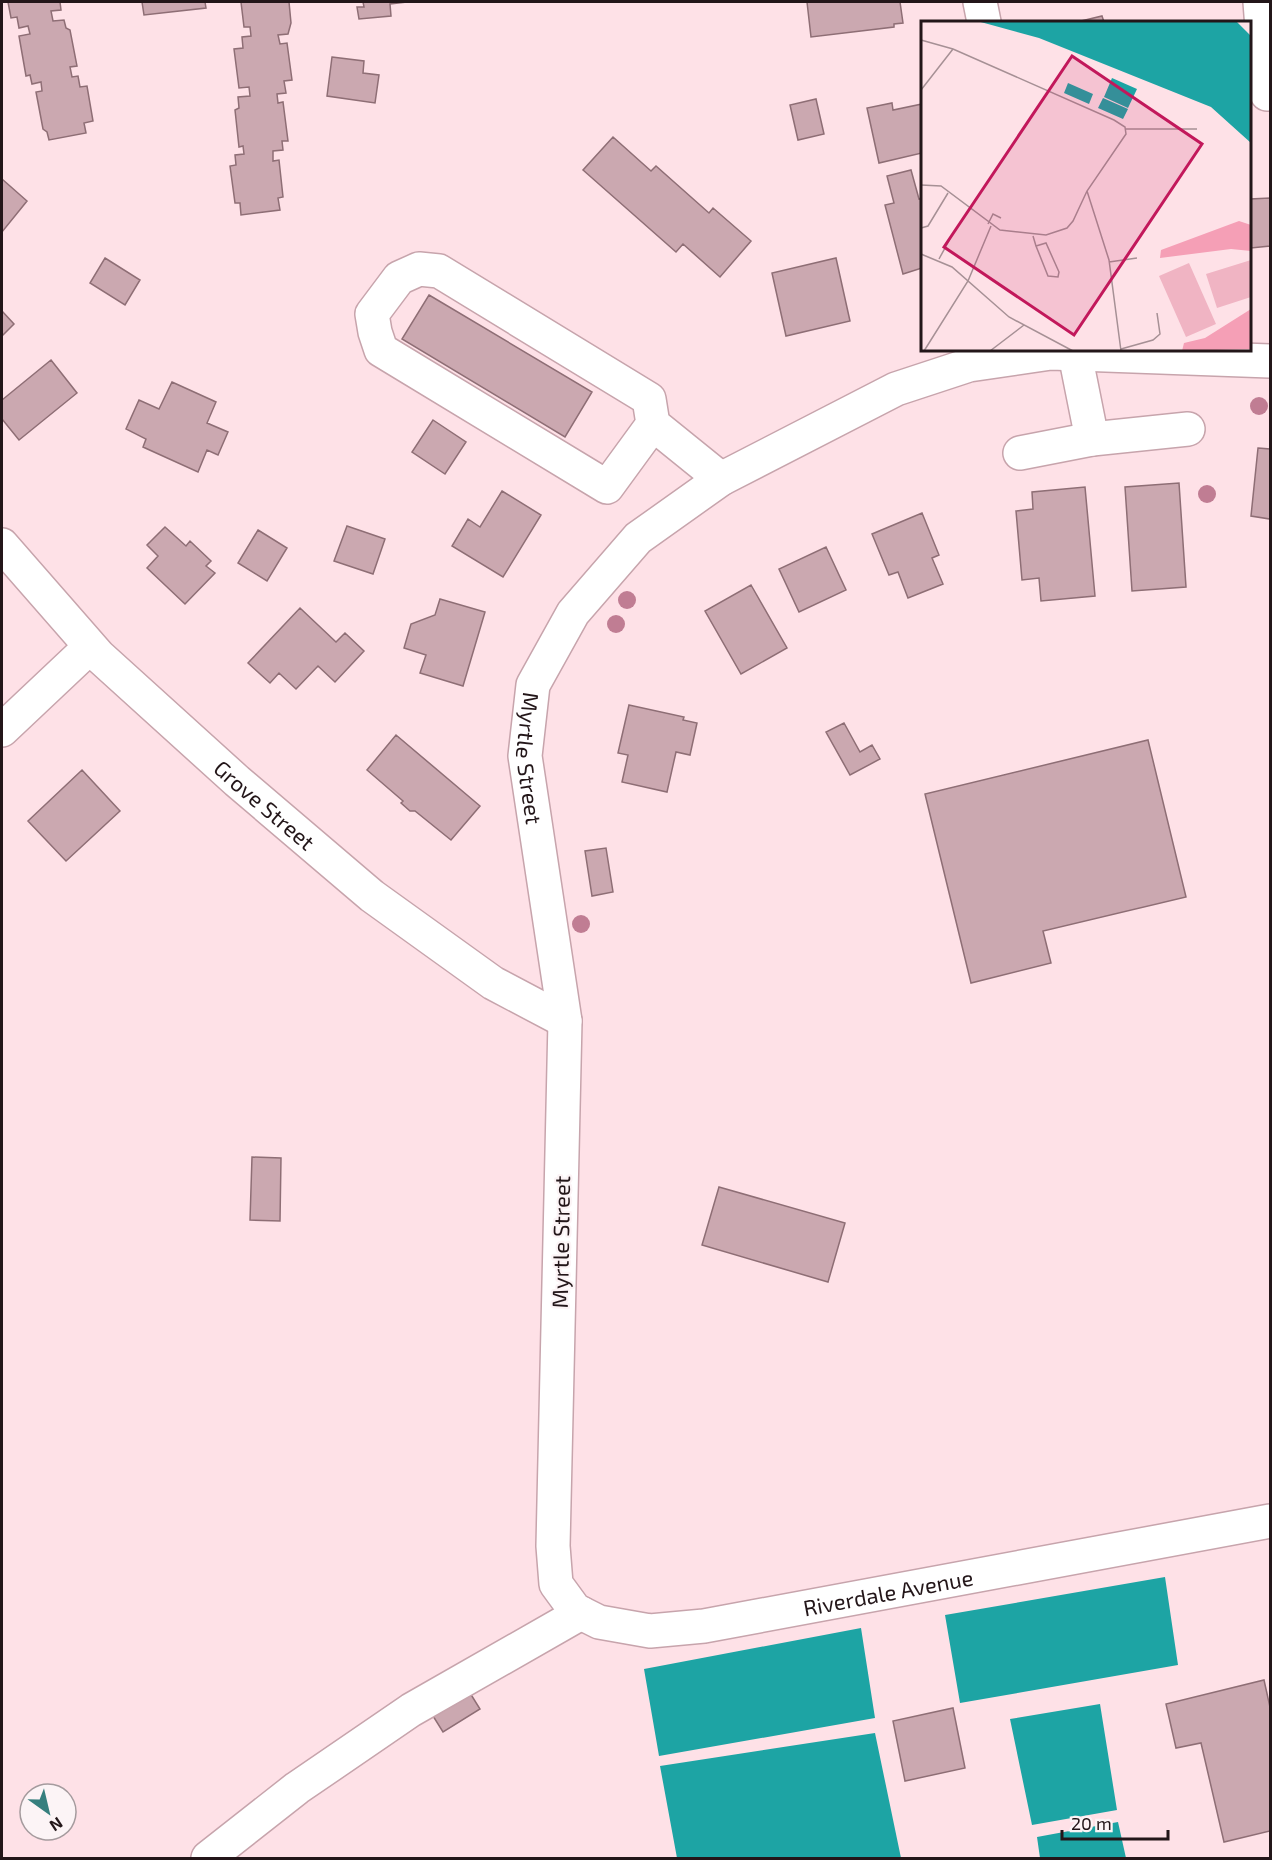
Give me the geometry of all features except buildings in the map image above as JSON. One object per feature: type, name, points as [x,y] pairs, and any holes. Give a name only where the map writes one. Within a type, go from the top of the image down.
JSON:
[{"type":"street","points":[[980,2],[984,21]]},
{"type":"street","points":[[1260,2],[1267,94]]},
{"type":"street","points":[[653,424],[607,487],[381,350],[372,314],[399,278],[419,269],[440,272],[649,399],[653,424],[721,479]]},
{"type":"street","points":[[1059,352],[1092,439]]},
{"type":"street","name":"Myrtle Street","points":[[553,1546],[565,1022],[525,756],[533,685],[573,613],[638,538],[721,479],[897,389],[969,365],[1059,352],[1270,361]]},
{"type":"street","points":[[1020,453],[1092,439],[1188,429]]},
{"type":"street","name":"Grove Street","points":[[2,545],[90,647],[237,781],[372,896],[493,983],[565,1022]]},
{"type":"street","points":[[2,730],[90,647]]},
{"type":"street","name":"Riverdale Avenue","points":[[553,1546],[556,1584],[575,1610],[599,1622],[650,1631],[704,1626],[1270,1521]]},
{"type":"street","points":[[207,1858],[297,1788],[411,1710],[581,1613]]},
{"type":"water","points":[[1165,1577],[1178,1665],[960,1703],[945,1615]]},
{"type":"water","points":[[861,1628],[875,1718],[659,1756],[644,1669]]},
{"type":"water","points":[[1100,1704],[1117,1810],[1032,1825],[1010,1719]]},
{"type":"water","points":[[875,1733],[901,1858],[677,1858],[660,1766]]},
{"type":"water","points":[[1118,1822],[1126,1858],[1040,1858],[1037,1837]]}]
